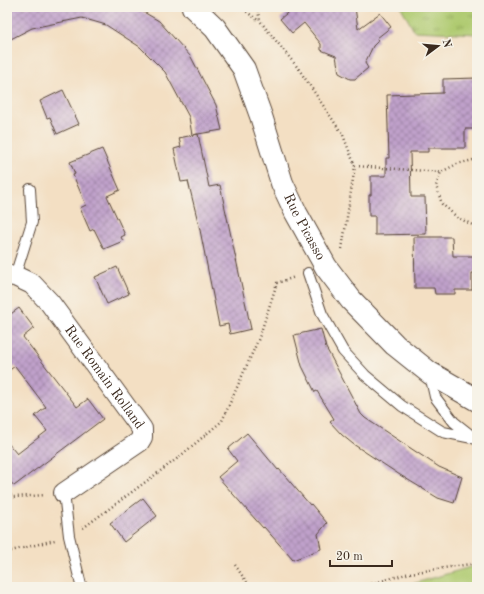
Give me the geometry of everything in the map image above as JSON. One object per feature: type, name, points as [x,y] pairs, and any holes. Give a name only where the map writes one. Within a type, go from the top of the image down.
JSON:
[{"type":"street","name":"Rue Picasso","points":[[193,7],[215,28],[244,69],[261,116],[282,183],[296,213],[317,270],[351,300],[389,339],[430,373],[477,400]]},
{"type":"street","name":"Rue Romain Rolland","points":[[11,276],[32,284],[50,303],[142,429],[142,437],[138,442],[64,493]]},
{"type":"lane","points":[[11,276],[32,222],[30,189]]},
{"type":"lane","points":[[317,270],[322,314],[343,351],[365,375],[402,406],[443,432],[477,439]]},
{"type":"lane","points":[[430,373],[435,397],[454,422],[477,439]]},
{"type":"lane","points":[[64,493],[69,536],[81,585]]},
{"type":"path","points":[[7,552],[74,535],[178,458],[222,421],[259,338],[277,283],[317,270],[341,251],[355,166],[343,135],[298,68],[260,21],[240,7]]},
{"type":"path","points":[[260,7],[258,11],[260,21]]},
{"type":"path","points":[[355,166],[441,172],[457,164],[477,159]]},
{"type":"path","points":[[441,172],[436,186],[442,204],[458,218],[477,227]]},
{"type":"path","points":[[7,493],[14,497],[64,493]]},
{"type":"path","points":[[360,587],[410,573],[477,563]]},
{"type":"path","points":[[235,565],[250,587]]},
{"type":"green space","points":[[401,7],[477,7],[477,34],[414,31]]},
{"type":"green space","points":[[477,565],[477,587],[402,587]]},
{"type":"building","points":[[7,7],[135,7],[159,21],[191,57],[216,105],[222,130],[192,135],[189,117],[165,72],[140,47],[106,25],[82,18],[32,28],[7,41]]},
{"type":"building","points":[[292,7],[355,7],[358,29],[380,13],[391,27],[377,38],[378,41],[373,46],[365,63],[368,68],[355,79],[350,79],[339,73],[336,56],[321,50],[321,44],[304,23],[292,33],[280,19],[293,8]]},
{"type":"building","points":[[477,78],[477,129],[465,129],[465,148],[428,148],[428,152],[410,152],[411,197],[425,197],[426,234],[375,235],[375,216],[369,216],[369,195],[371,195],[371,176],[386,176],[386,158],[389,158],[387,95],[443,93],[443,79]]},
{"type":"building","points":[[63,90],[79,124],[57,134],[50,117],[47,118],[40,101]]},
{"type":"building","points":[[198,134],[209,187],[220,185],[251,329],[230,334],[228,324],[219,326],[200,230],[188,181],[181,182],[174,149],[181,147],[179,138]]},
{"type":"building","points":[[102,149],[120,190],[107,196],[125,235],[121,237],[123,241],[104,249],[94,229],[90,231],[80,208],[86,205],[73,175],[75,174],[70,162]]},
{"type":"building","points":[[414,237],[452,237],[453,256],[477,256],[477,273],[472,273],[472,290],[455,290],[455,294],[435,294],[434,288],[415,288]]},
{"type":"building","points":[[117,267],[129,294],[107,304],[95,277]]},
{"type":"building","points":[[19,308],[34,328],[23,337],[77,407],[88,399],[103,419],[14,486],[7,477],[7,442],[17,454],[47,431],[35,416],[46,407],[15,366],[7,372],[7,315],[8,316]]},
{"type":"building","points":[[321,329],[326,348],[361,414],[439,467],[462,477],[454,503],[438,498],[400,475],[353,444],[330,422],[334,419],[317,391],[315,392],[302,366],[294,335]]},
{"type":"building","points":[[247,433],[278,470],[279,469],[327,523],[318,534],[321,549],[293,560],[218,477],[237,461],[228,449]]},
{"type":"building","points":[[143,498],[157,516],[124,542],[110,523]]}]
